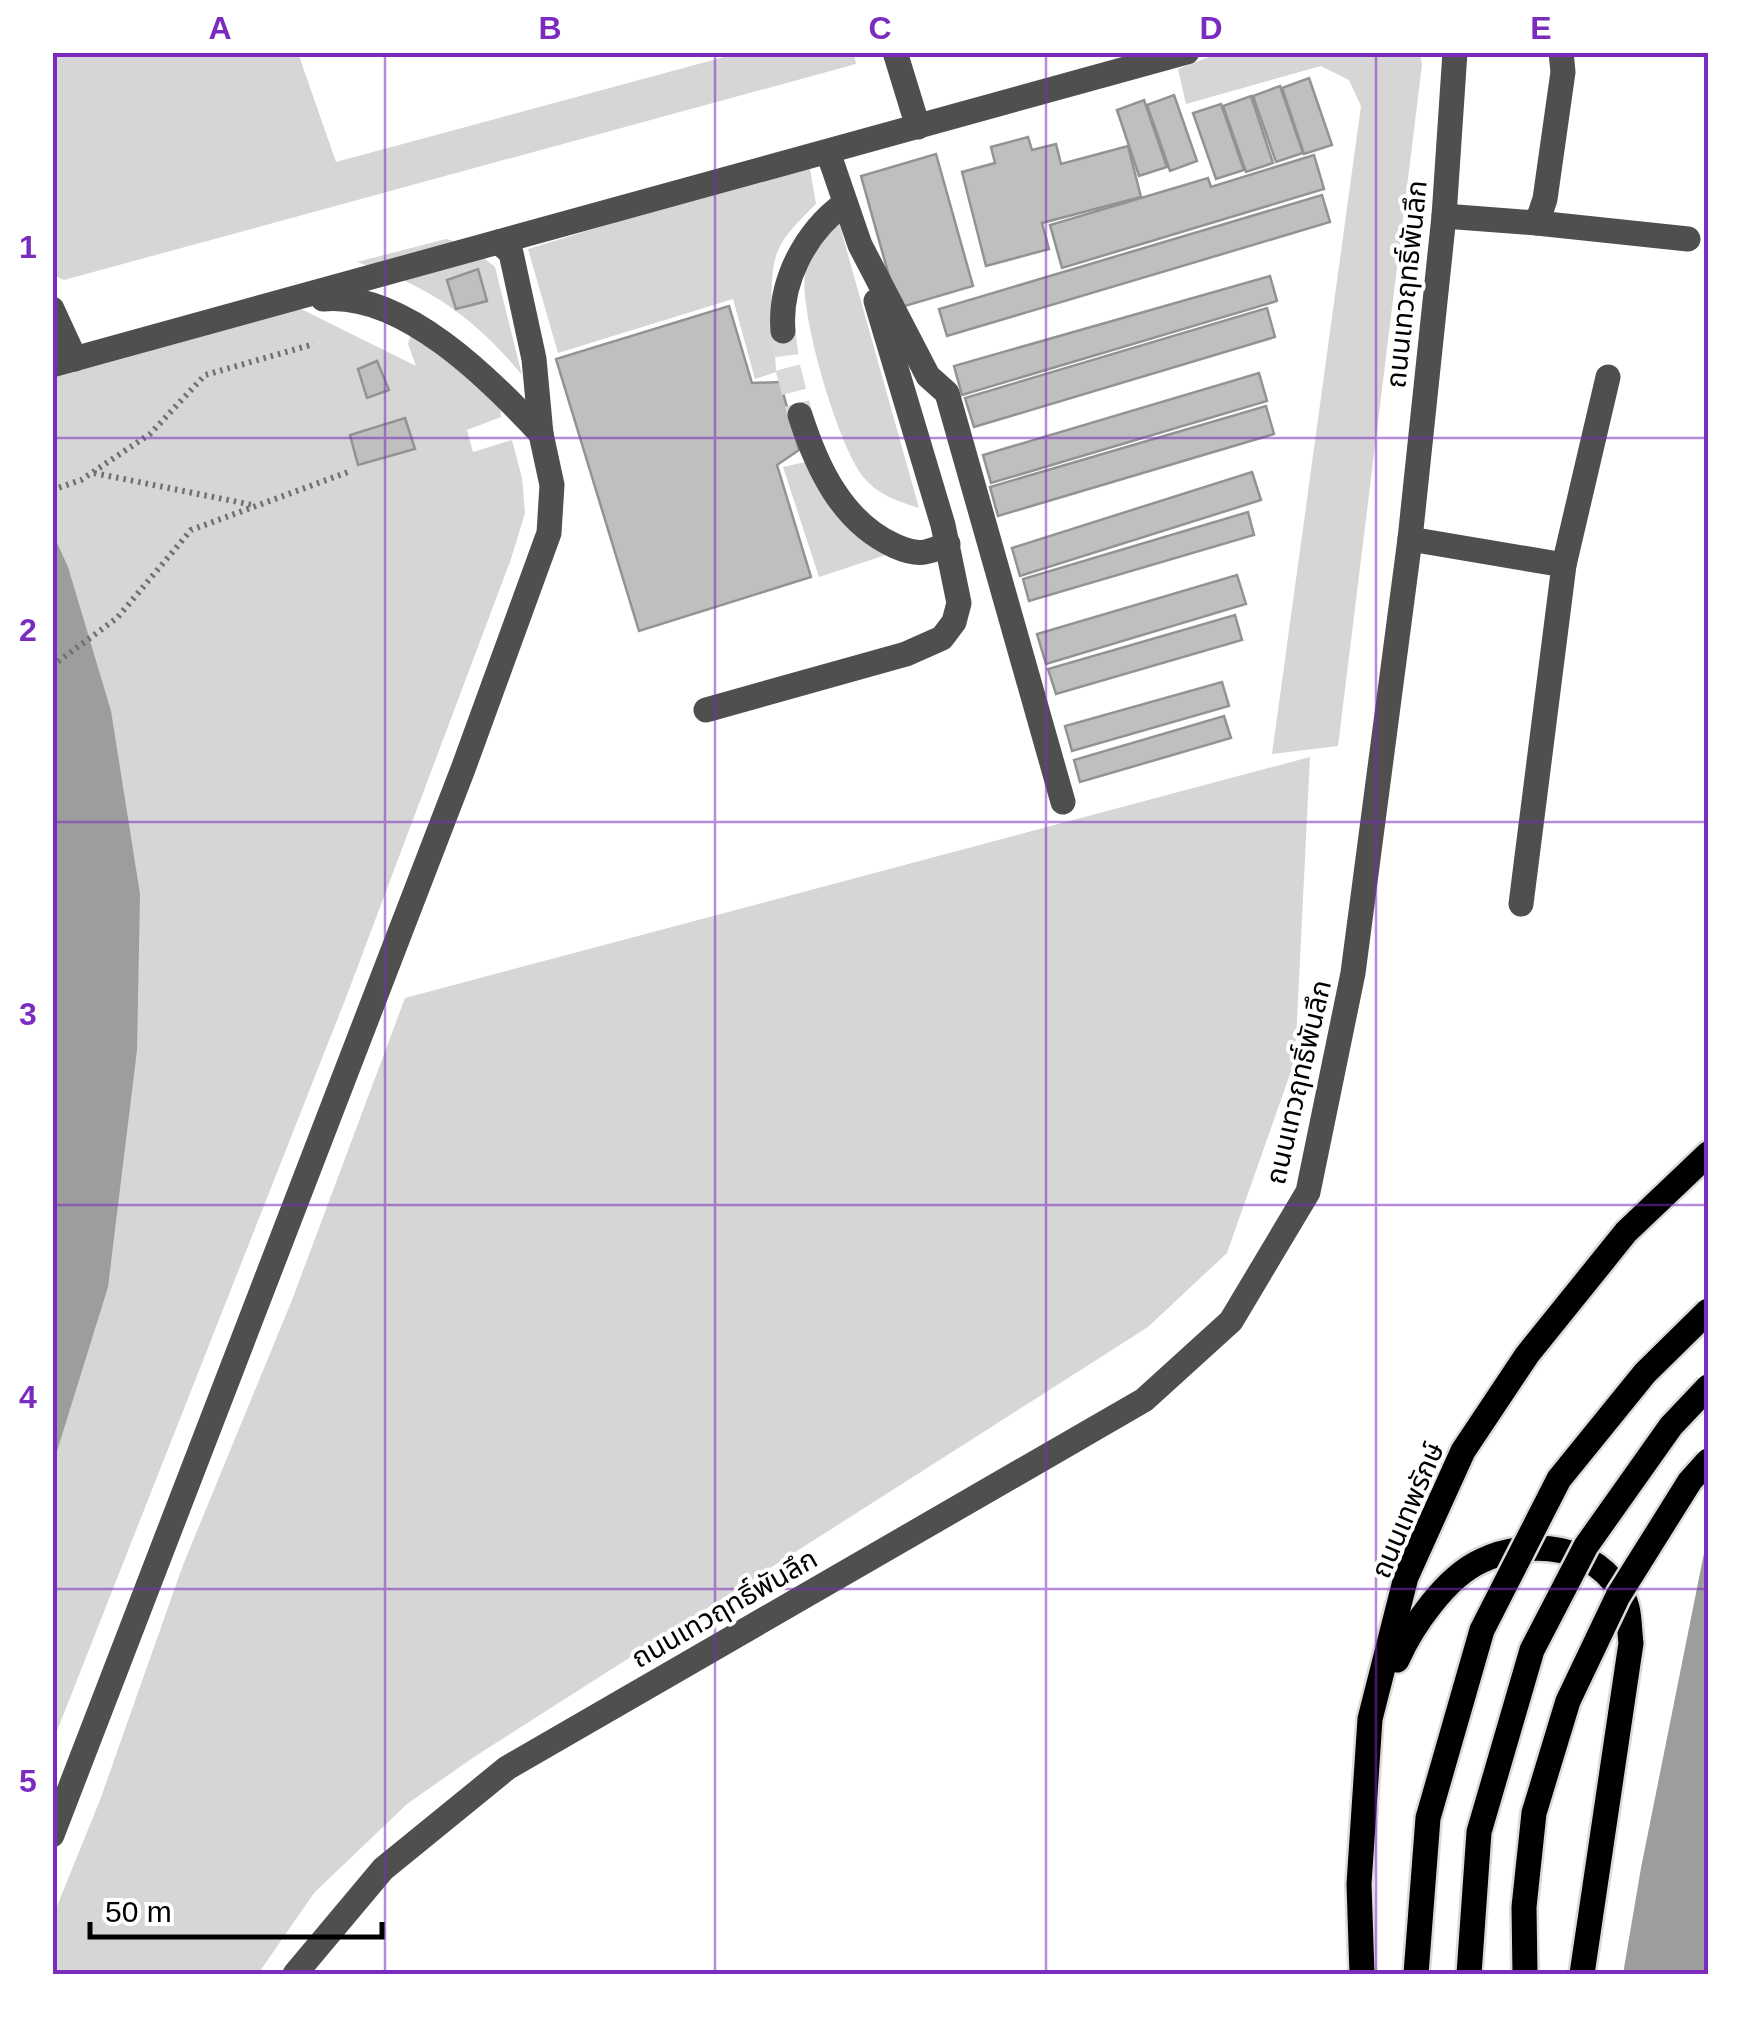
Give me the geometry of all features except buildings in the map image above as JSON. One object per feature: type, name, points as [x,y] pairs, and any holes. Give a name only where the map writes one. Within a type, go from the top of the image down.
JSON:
[{"type":"main road","name":"ถนนเทพรักษ์","points":[[1362,1974],[1359,1884],[1370,1719],[1406,1577],[1463,1451],[1527,1355],[1626,1232],[1708,1154]]},
{"type":"main road","points":[[1416,1974],[1428,1818],[1482,1630],[1559,1479],[1644,1372],[1708,1311]]},
{"type":"main road","points":[[1469,1974],[1479,1832],[1532,1650],[1586,1546],[1671,1426],[1708,1387]]},
{"type":"main road","points":[[1525,1974],[1524,1907],[1534,1813],[1568,1700],[1618,1596],[1690,1481],[1708,1461]]},
{"type":"main road","points":[[1370,1719],[1408,1634],[1438,1594],[1480,1561],[1543,1545],[1570,1552],[1604,1570],[1625,1599],[1631,1643],[1582,1974]]},
{"type":"street","points":[[895,52],[918,127]]},
{"type":"street","points":[[52,309],[64,362],[918,127],[1113,63],[1187,52]]},
{"type":"street","name":"ถนนเทวฤทธิ์พันลึก","points":[[295,1974],[384,1869],[507,1768],[1144,1400],[1231,1320],[1308,1192],[1353,973],[1410,538],[1444,216],[1455,52]]},
{"type":"street","points":[[1538,222],[1560,90],[1562,52]]},
{"type":"street","points":[[706,710],[906,654],[942,638],[954,622],[960,603],[948,544],[860,245],[828,152]]},
{"type":"street","points":[[783,331],[782,310],[792,268],[807,241],[845,203]]},
{"type":"street","points":[[1444,216],[1688,239]]},
{"type":"street","points":[[52,1835],[463,769],[549,533],[552,486],[534,359],[511,254],[500,242]]},
{"type":"street","points":[[860,245],[928,376],[947,393],[1063,802]]},
{"type":"street","points":[[276,304],[336,298],[359,300],[430,333],[494,384],[542,434]]},
{"type":"street","points":[[1522,904],[1564,565],[1608,377]]},
{"type":"street","points":[[800,415],[812,450],[840,502],[859,524],[905,551],[924,553],[948,544]]},
{"type":"street","points":[[1410,538],[1564,565]]},
{"type":"path","points":[[52,490],[93,473],[150,434],[205,374],[314,344]]},
{"type":"path","points":[[52,666],[117,618],[192,530],[348,472]]},
{"type":"path","points":[[93,473],[258,506]]},
{"type":"shaded area","points":[[53,52],[298,53],[336,162],[739,53],[854,53],[856,64],[64,280],[53,275]]},
{"type":"shaded area","points":[[1222,52],[1420,53],[1422,65],[1338,746],[1272,754],[1361,106],[1349,80],[1321,66],[1186,104],[1178,69]]},
{"type":"shaded area","points":[[809,163],[816,204],[784,239],[774,265],[776,372],[755,379],[733,299],[558,353],[528,249]]},
{"type":"shaded area","points":[[836,212],[919,508],[883,494],[865,479],[833,412],[814,348],[805,274],[813,250]]},
{"type":"shaded area","points":[[446,239],[466,244],[495,267],[522,375],[486,336],[448,306],[406,282],[357,262]]},
{"type":"shaded area","points":[[293,305],[416,366],[408,344],[412,330],[500,404],[501,417],[467,430],[473,452],[512,440],[522,478],[525,513],[347,995],[53,1741],[53,376]]},
{"type":"shaded area","points":[[814,460],[840,495],[910,547],[819,577],[783,467]]},
{"type":"shaded area","points":[[53,534],[68,567],[111,711],[140,894],[137,1050],[108,1287],[53,1464]]},
{"type":"shaded area","points":[[1310,757],[1295,1060],[1227,1253],[1148,1327],[474,1757],[407,1804],[314,1893],[258,1974],[53,1974],[53,1916],[100,1800],[183,1565],[292,1300],[405,998]]},
{"type":"shaded area","points":[[1708,1533],[1708,1974],[1623,1974],[1641,1868]]},
{"type":"tunnel","points":[[783,331],[800,415]]}]
